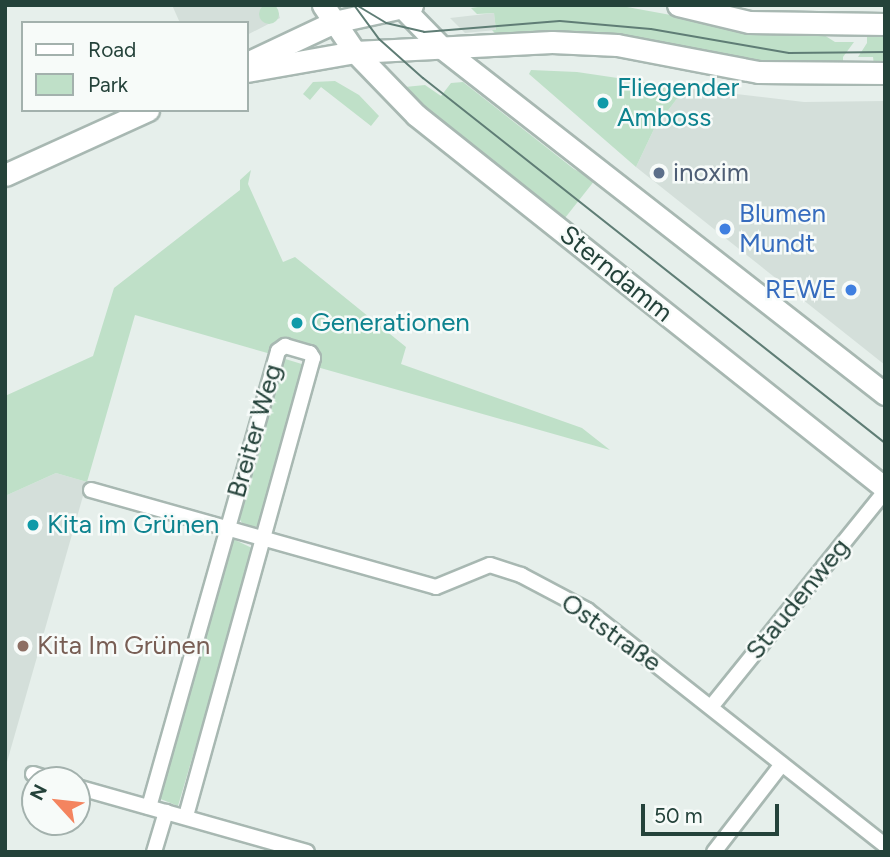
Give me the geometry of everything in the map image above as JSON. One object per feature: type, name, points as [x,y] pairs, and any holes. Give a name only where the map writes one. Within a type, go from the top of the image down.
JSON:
[{"type":"street","points":[[678,5],[727,16],[806,26],[885,24]]},
{"type":"street","points":[[248,62],[328,14],[405,6],[442,48],[885,394]]},
{"type":"street","name":"Sterndamm","points":[[328,14],[355,52],[416,115],[885,489]]},
{"type":"street","points":[[248,71],[355,52],[552,42],[617,45],[718,65],[815,76],[885,73]]},
{"type":"street","points":[[5,175],[144,112]]},
{"type":"street","name":"Breiter Weg","points":[[149,807],[278,351],[285,346],[310,353],[313,358],[186,817]]},
{"type":"street","name":"Staudenweg","points":[[711,707],[885,489]]},
{"type":"street","name":"Oststraße","points":[[91,490],[436,587],[490,565],[521,575],[587,610],[885,845]]},
{"type":"street","points":[[713,852],[782,764]]},
{"type":"street","points":[[91,791],[307,852]]},
{"type":"street","points":[[154,852],[166,812]]},
{"type":"shaded area","points":[[172,5],[276,5],[280,18],[248,34],[248,21],[179,21]]},
{"type":"shaded area","points":[[494,13],[496,30],[465,33],[450,18]]},
{"type":"shaded area","points":[[685,88],[804,102],[885,101],[885,365],[636,167],[654,129]]},
{"type":"shaded area","name":"Kita Im Grünen","points":[[56,473],[87,482],[5,769],[5,496]]},
{"type":"green space","points":[[265,4],[273,4],[279,14],[273,24],[265,24],[259,18],[259,10]]},
{"type":"green space","points":[[491,5],[616,5],[764,32],[824,35],[835,42],[854,42],[843,57],[843,67],[788,67],[499,38],[492,30],[496,30],[494,13],[477,14],[471,8]]},
{"type":"green space","points":[[885,32],[885,65],[874,65],[873,57],[858,57],[867,43],[867,33]]},
{"type":"green space","points":[[531,70],[577,72],[685,88],[654,129],[636,167],[529,74]]},
{"type":"green space","points":[[335,81],[359,95],[379,116],[371,126],[321,87],[310,100],[303,94],[313,82]]},
{"type":"green space","points":[[463,82],[574,169],[595,180],[561,223],[395,88],[425,85],[441,96],[451,83]]},
{"type":"green space","points":[[251,170],[248,184],[283,262],[295,257],[406,347],[401,364],[582,428],[610,450],[317,367],[284,340],[273,345],[271,354],[135,315],[87,482],[56,473],[5,496],[5,396],[93,356],[114,288],[240,190],[240,180]]},
{"type":"green space","points":[[282,358],[305,365],[259,526],[254,527],[242,523],[237,515]]},
{"type":"green space","points":[[233,539],[254,549],[178,806],[158,798]]},
{"type":"tram line","points":[[354,5],[379,39],[423,78],[885,443]]},
{"type":"tram line","points":[[358,6],[386,23],[424,32],[560,21],[651,29],[789,53],[885,52]]},
{"type":"place","name":"Fliegender Amboss","points":[[603,103]]},
{"type":"place","name":"inoxim","points":[[659,173]]},
{"type":"place","name":"Blumen Mundt","points":[[725,229]]},
{"type":"place","name":"REWE","points":[[851,290]]},
{"type":"place","name":"Generationen","points":[[297,323]]},
{"type":"place","name":"Kita im Grünen","points":[[33,525]]},
{"type":"place","name":"Kita Im Grünen","points":[[23,646]]}]
